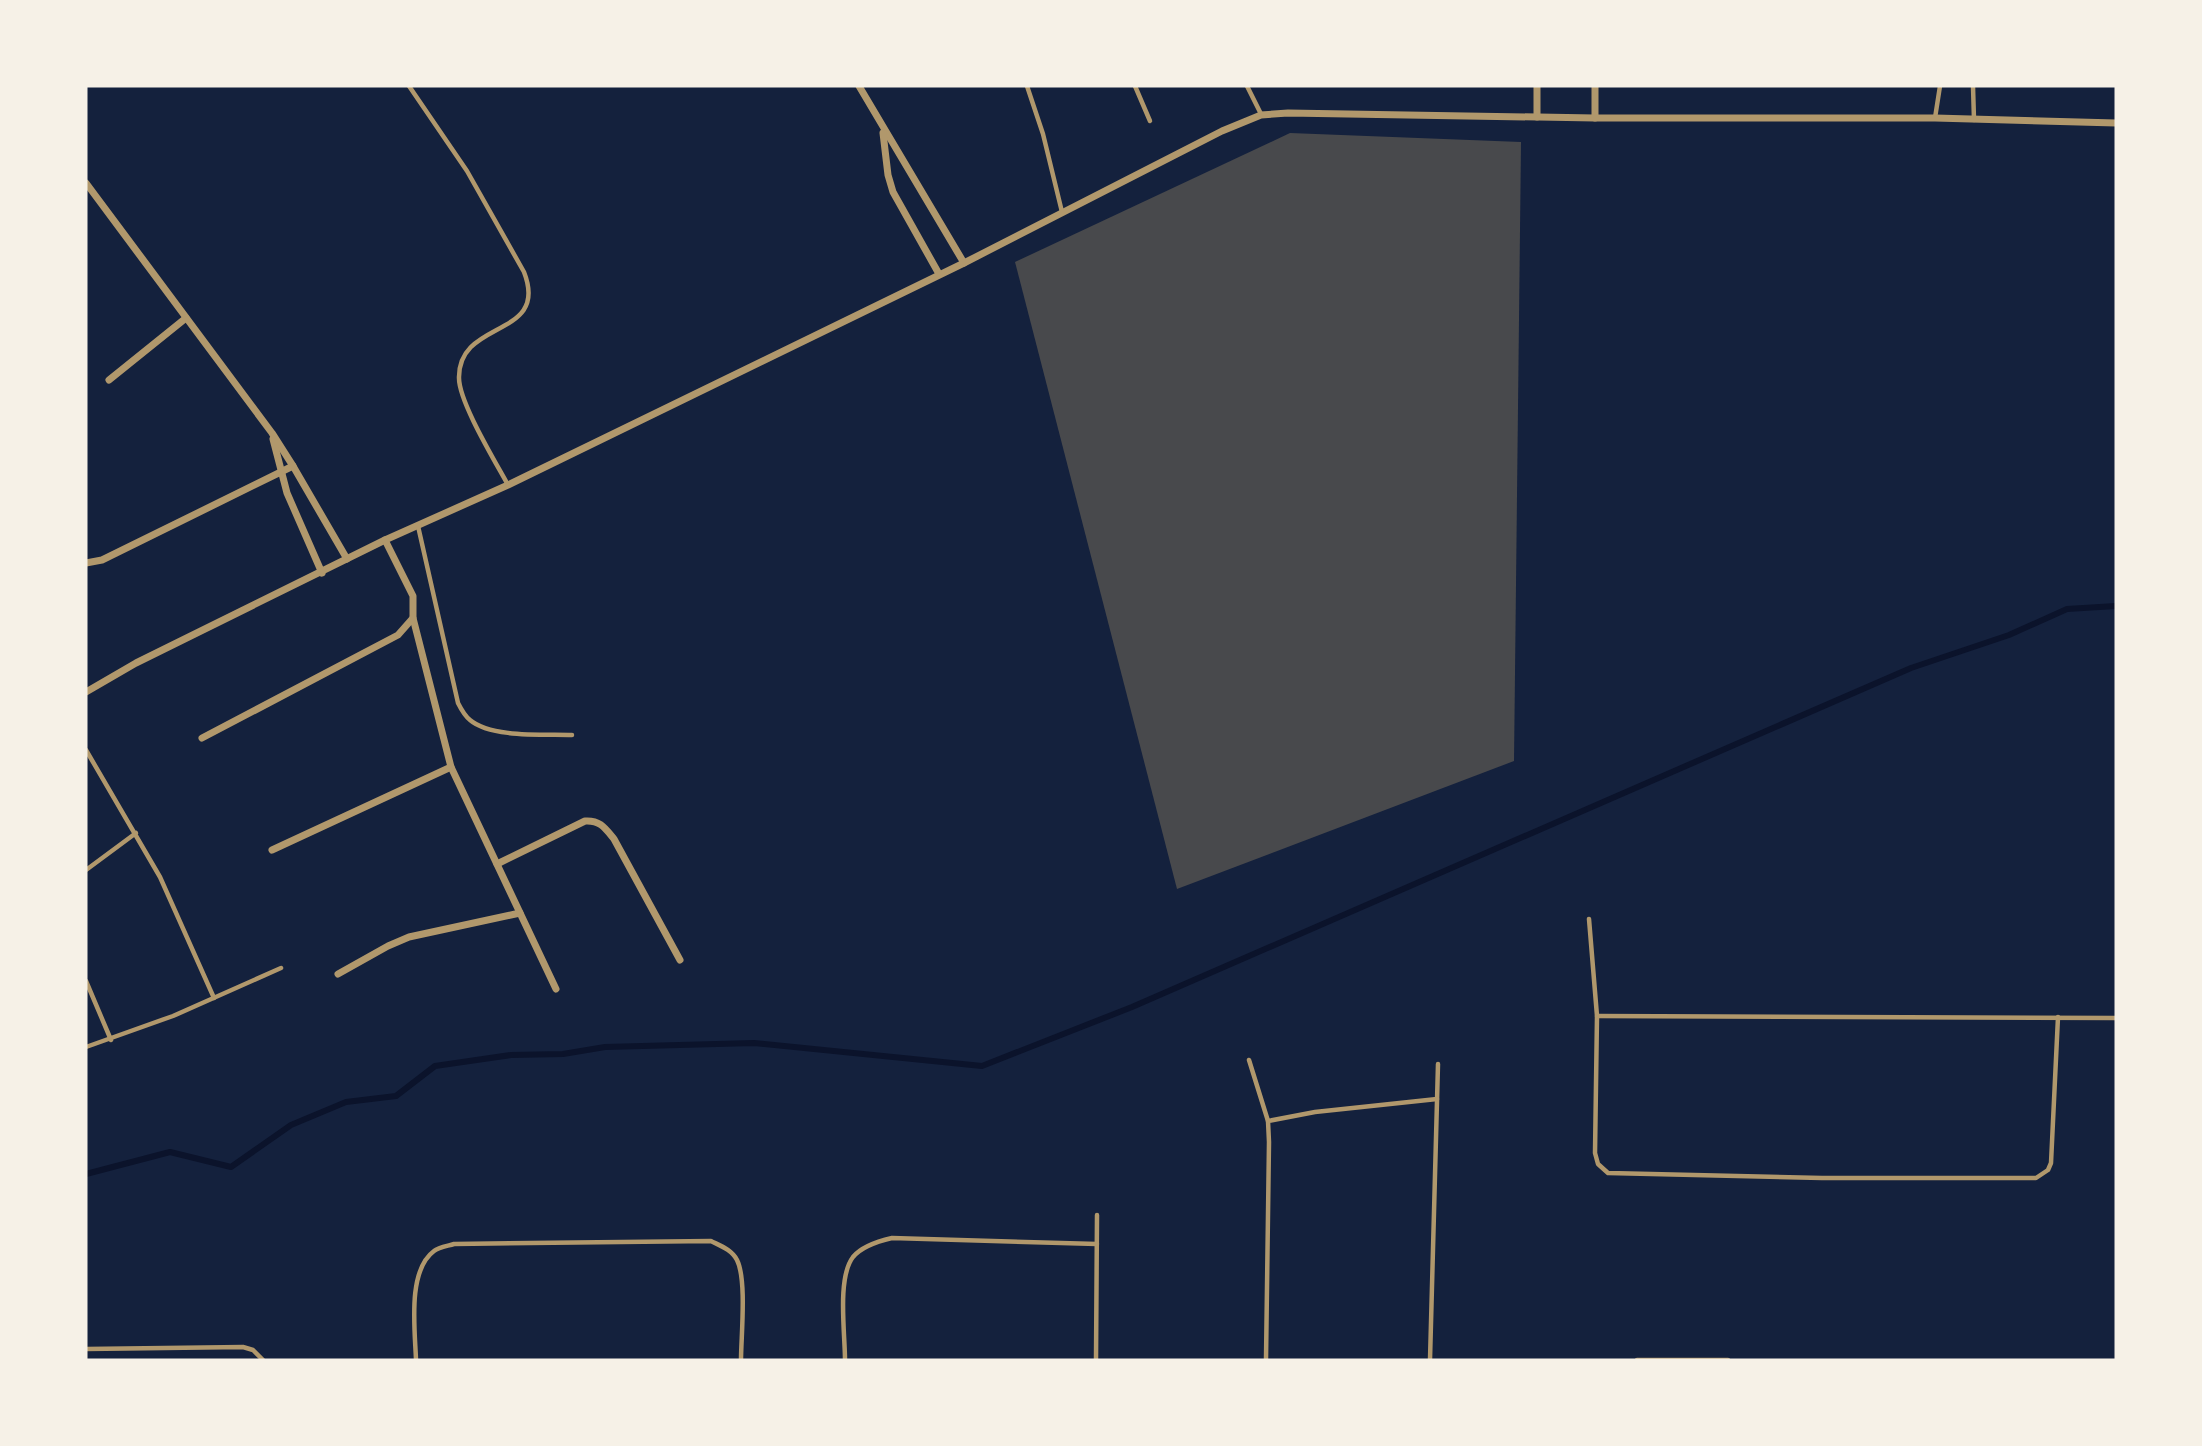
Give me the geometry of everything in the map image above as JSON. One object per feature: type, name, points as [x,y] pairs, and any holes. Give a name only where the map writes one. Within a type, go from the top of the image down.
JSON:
[{"type":"street","points":[[859,86],[882,129],[964,263]]},
{"type":"street","points":[[1537,86],[1537,117]]},
{"type":"street","points":[[1595,86],[1595,118]]},
{"type":"street","points":[[86,692],[136,663],[323,573],[346,559],[508,485],[964,263],[1222,131],[1261,115],[1288,113],[1595,118],[1935,118],[2116,123]]},
{"type":"street","points":[[882,129],[893,192],[939,274]]},
{"type":"street","points":[[87,189],[272,433],[346,559]]},
{"type":"street","points":[[109,380],[186,318]]},
{"type":"street","points":[[272,433],[286,494],[323,573]]},
{"type":"street","points":[[86,564],[102,560],[293,466]]},
{"type":"street","points":[[386,540],[413,596],[413,618],[451,767],[556,989]]},
{"type":"street","points":[[202,737],[398,635],[413,618]]},
{"type":"street","points":[[272,850],[451,767]]},
{"type":"street","points":[[497,864],[585,821],[595,820],[603,825],[614,839],[680,960]]},
{"type":"street","points":[[338,974],[409,937],[520,913]]},
{"type":"lane","points":[[409,86],[467,171],[524,272],[530,289],[530,301],[522,312],[481,338],[468,349],[459,364],[459,382],[474,422],[508,485]]},
{"type":"lane","points":[[1027,86],[1043,134],[1063,212]]},
{"type":"lane","points":[[1135,86],[1150,121]]},
{"type":"lane","points":[[1247,86],[1261,115]]},
{"type":"lane","points":[[1935,118],[1940,86]]},
{"type":"lane","points":[[1973,86],[1974,120]]},
{"type":"lane","points":[[418,526],[458,703],[467,718],[478,726],[492,730],[572,735]]},
{"type":"lane","points":[[86,750],[160,877],[214,998]]},
{"type":"lane","points":[[86,870],[136,833]]},
{"type":"lane","points":[[1589,919],[1597,1016],[1595,1153],[1598,1164],[1608,1173],[1933,1179],[2030,1179],[2042,1175],[2048,1170],[2053,1152],[2058,1017]]},
{"type":"lane","points":[[86,1048],[214,998],[281,968]]},
{"type":"lane","points":[[86,981],[111,1040]]},
{"type":"lane","points":[[1597,1016],[2116,1018]]},
{"type":"lane","points":[[1249,1060],[1268,1121],[1270,1164],[1266,1360]]},
{"type":"lane","points":[[1430,1360],[1438,1064]]},
{"type":"lane","points":[[1268,1121],[1315,1112],[1437,1099]]},
{"type":"lane","points":[[1096,1360],[1097,1215]]},
{"type":"lane","points":[[845,1360],[845,1273],[854,1255],[873,1243],[892,1238],[1097,1244]]},
{"type":"lane","points":[[416,1360],[415,1287],[421,1265],[435,1250],[454,1244],[711,1241],[728,1249],[737,1259],[742,1274],[741,1360]]},
{"type":"lane","points":[[86,1349],[243,1347],[253,1350],[263,1360]]},
{"type":"lane","points":[[1637,1360],[1728,1360]]},
{"type":"building","points":[[1290,133],[1521,142],[1514,761],[1177,889],[1015,262]]},
{"type":"waterway","points":[[86,1174],[170,1152],[231,1167],[291,1125],[346,1102],[396,1096],[435,1066],[511,1055],[563,1054],[605,1047],[754,1043],[982,1066],[1132,1007],[1911,668],[2009,635],[2067,609],[2116,606]]}]
